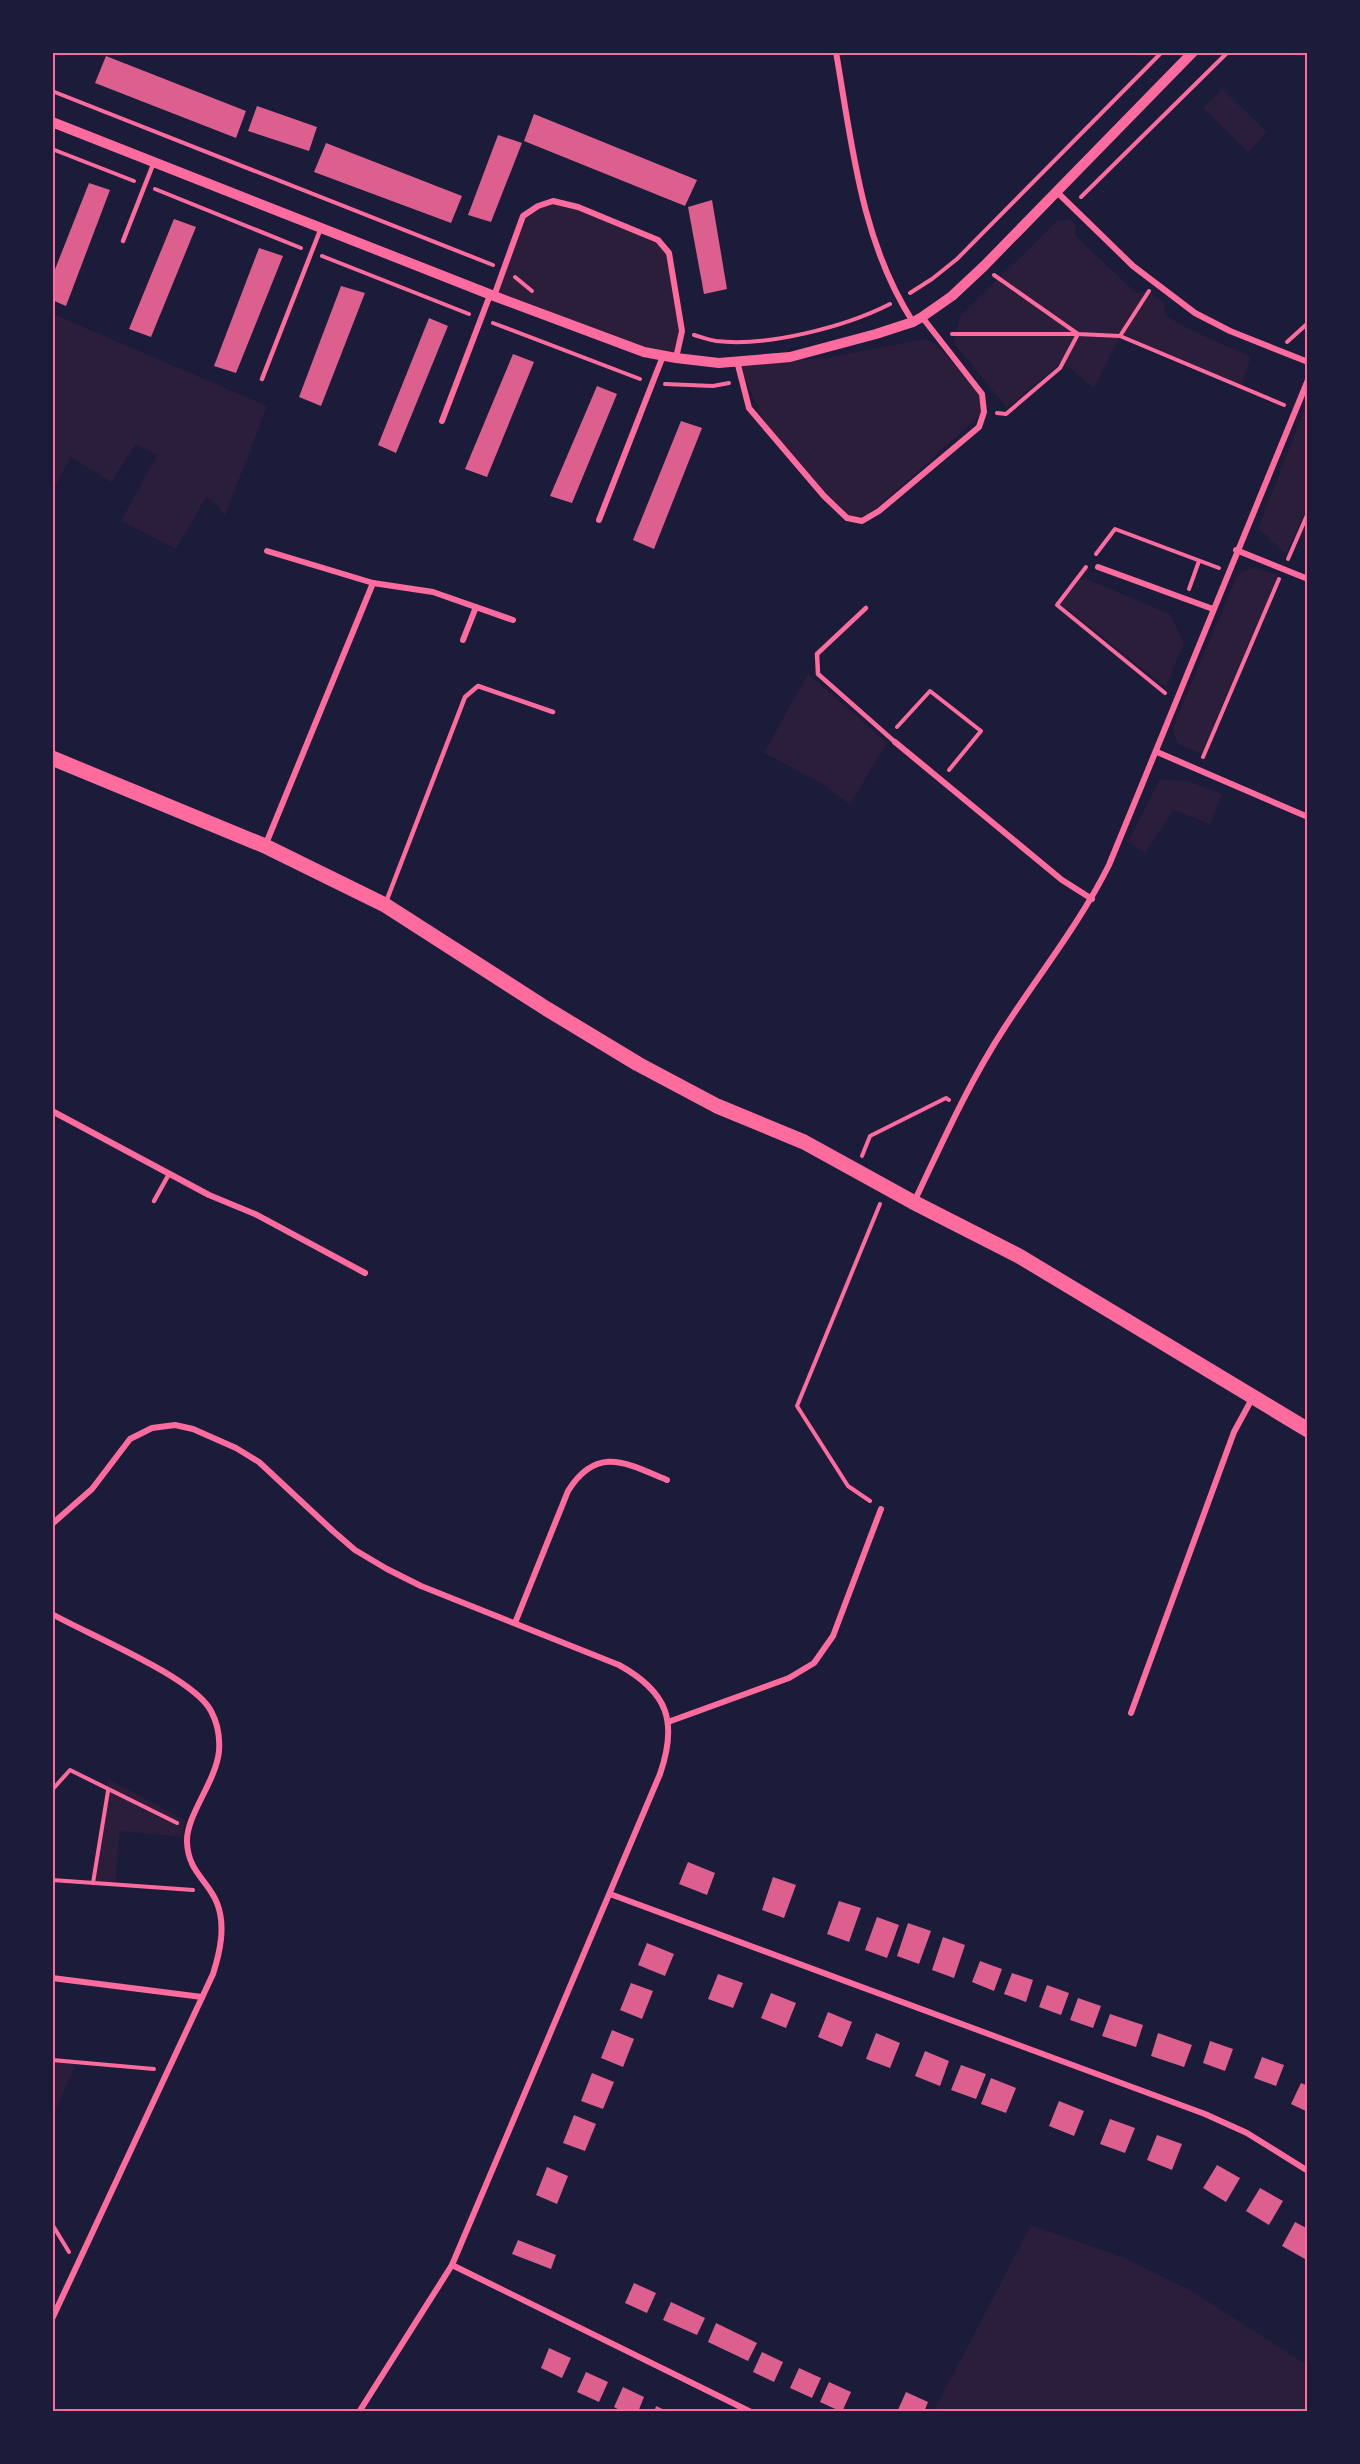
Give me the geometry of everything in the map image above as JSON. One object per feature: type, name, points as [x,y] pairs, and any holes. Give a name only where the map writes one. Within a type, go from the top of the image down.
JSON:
[{"type":"main road","points":[[52,758],[265,846],[385,905],[547,1009],[638,1064],[717,1106],[804,1142],[1018,1256],[1308,1430]]},
{"type":"street","points":[[737,361],[749,408],[824,496],[847,518],[862,521],[879,511],[979,427],[984,412],[982,394],[936,333],[918,319],[891,284],[867,217],[836,52]]},
{"type":"street","points":[[52,122],[492,295],[644,352],[719,363],[790,357],[918,319],[952,296],[984,266],[1058,193],[1193,52]]},
{"type":"street","points":[[1058,193],[1133,266],[1195,313],[1308,362]]},
{"type":"street","points":[[442,421],[523,216],[538,206],[553,201],[578,207],[658,240],[669,253],[682,331],[676,358]]},
{"type":"street","points":[[599,519],[663,356]]},
{"type":"street","points":[[913,1202],[961,1105],[1004,1028],[1065,942],[1092,899],[1109,865],[1157,752],[1236,550],[1308,380]]},
{"type":"street","points":[[1236,550],[1308,579]]},
{"type":"street","points":[[267,551],[374,583],[433,592],[513,620]]},
{"type":"street","points":[[1098,567],[1214,609]]},
{"type":"street","points":[[265,846],[374,583]]},
{"type":"street","points":[[463,640],[476,607]]},
{"type":"street","points":[[895,742],[1062,880],[1092,899]]},
{"type":"street","points":[[1157,752],[1308,817]]},
{"type":"street","points":[[52,1111],[209,1195],[255,1214],[365,1273]]},
{"type":"street","points":[[1131,1713],[1234,1432],[1254,1396]]},
{"type":"street","points":[[52,1524],[92,1489],[130,1439],[152,1428],[175,1425],[193,1429],[236,1448],[259,1462],[356,1550],[387,1569],[421,1586],[619,1665],[637,1675],[652,1688],[662,1704],[668,1722],[669,1749],[660,1774],[452,2265],[359,2412]]},
{"type":"street","points":[[515,1623],[568,1491],[577,1476],[592,1464],[610,1462],[627,1464],[667,1480]]},
{"type":"street","points":[[668,1722],[789,1678],[814,1663],[833,1635],[881,1509]]},
{"type":"street","points":[[52,1614],[160,1670],[192,1690],[211,1710],[219,1730],[219,1753],[209,1785],[189,1828],[187,1841],[197,1875],[216,1902],[221,1922],[221,1950],[202,1997],[52,2319]]},
{"type":"street","points":[[610,1894],[1205,2114],[1247,2133],[1308,2171]]},
{"type":"street","points":[[52,1978],[202,1997]]},
{"type":"street","points":[[452,2265],[751,2412]]},
{"type":"lane","points":[[123,241],[154,162]]},
{"type":"lane","points":[[262,379],[321,228]]},
{"type":"lane","points":[[866,608],[817,654],[818,674],[895,742]]},
{"type":"lane","points":[[385,905],[465,697],[478,687],[518,698],[553,712]]},
{"type":"lane","points":[[154,1201],[169,1174]]},
{"type":"path","points":[[984,266],[1078,334]]},
{"type":"path","points":[[1120,336],[1155,283]]},
{"type":"path","points":[[1278,350],[1308,323]]},
{"type":"path","points":[[936,333],[1120,336],[1296,410]]},
{"type":"path","points":[[984,412],[1006,414],[1060,368],[1078,334]]},
{"type":"path","points":[[1198,769],[1308,513]]},
{"type":"path","points":[[1177,699],[1163,693],[1057,605],[1115,529],[1228,571]]},
{"type":"path","points":[[1186,598],[1199,561]]},
{"type":"path","points":[[888,736],[930,691],[981,732],[940,780]]},
{"type":"path","points":[[857,1170],[870,1136],[946,1098],[961,1105]]},
{"type":"path","points":[[881,1509],[848,1486],[797,1406],[888,1187]]},
{"type":"path","points":[[52,1790],[70,1770],[108,1791],[189,1828]]},
{"type":"path","points":[[93,1883],[108,1791]]},
{"type":"path","points":[[52,1880],[209,1891]]},
{"type":"path","points":[[52,2060],[169,2071]]},
{"type":"path","points":[[52,2224],[77,2265]]},
{"type":"shaded area","points":[[1222,89],[1267,132],[1248,152],[1203,108]]},
{"type":"shaded area","points":[[553,201],[578,207],[658,240],[669,253],[682,331],[676,358],[494,296],[523,216]]},
{"type":"shaded area","points":[[1069,219],[1076,224],[1075,235],[1136,293],[1147,291],[1164,303],[1166,316],[1251,357],[1241,386],[1120,336],[1094,388],[1062,362],[1007,408],[954,343],[960,316],[1057,221]]},
{"type":"shaded area","points":[[53,314],[267,406],[225,516],[216,504],[206,497],[176,549],[121,521],[157,455],[136,444],[111,482],[71,457],[53,490]]},
{"type":"shaded area","points":[[924,339],[934,343],[982,394],[984,412],[862,521],[847,518],[769,432],[737,361],[827,358]]},
{"type":"shaded area","points":[[1307,403],[1307,508],[1286,554],[1258,528]]},
{"type":"shaded area","points":[[1253,568],[1278,575],[1201,754],[1178,744],[1174,735],[1174,725],[1236,578],[1242,571]]},
{"type":"shaded area","points":[[1082,577],[1170,614],[1184,643],[1166,687],[1061,604]]},
{"type":"shaded area","points":[[808,674],[887,743],[850,804],[821,783],[764,753]]},
{"type":"shaded area","points":[[1160,779],[1188,781],[1222,794],[1210,824],[1173,810],[1145,853],[1128,841]]},
{"type":"shaded area","points":[[108,1779],[185,1820],[182,1837],[120,1831],[115,1885],[93,1883]]},
{"type":"shaded area","points":[[53,2060],[76,2062],[53,2116]]},
{"type":"shaded area","points":[[1031,2225],[1125,2258],[1190,2290],[1307,2365],[1307,2411],[934,2411]]},
{"type":"building","points":[[106,56],[246,111],[236,138],[95,83]]},
{"type":"building","points":[[257,106],[317,127],[309,151],[248,131]]},
{"type":"building","points":[[534,114],[697,180],[685,206],[524,141]]},
{"type":"building","points":[[498,135],[522,143],[491,222],[468,215]]},
{"type":"building","points":[[326,143],[462,196],[451,223],[314,172]]},
{"type":"building","points":[[89,183],[110,190],[66,306],[52,300],[52,277]]},
{"type":"building","points":[[712,200],[727,289],[704,294],[688,207]]},
{"type":"building","points":[[174,219],[196,227],[151,337],[129,329]]},
{"type":"building","points":[[259,248],[283,256],[236,373],[214,366]]},
{"type":"building","points":[[341,286],[365,293],[321,406],[299,397]]},
{"type":"building","points":[[429,318],[448,326],[396,453],[378,445]]},
{"type":"building","points":[[513,354],[534,362],[487,477],[465,469]]},
{"type":"building","points":[[597,386],[617,394],[572,503],[550,496]]},
{"type":"building","points":[[681,421],[702,428],[654,549],[633,540]]},
{"type":"building","points":[[688,1862],[715,1873],[707,1895],[679,1884]]},
{"type":"building","points":[[773,1877],[796,1885],[784,1918],[762,1910]]},
{"type":"building","points":[[839,1901],[861,1908],[849,1942],[827,1934]]},
{"type":"building","points":[[877,1917],[899,1925],[887,1958],[865,1950]]},
{"type":"building","points":[[908,1923],[931,1931],[919,1964],[897,1956]]},
{"type":"building","points":[[943,1937],[965,1945],[954,1978],[932,1970]]},
{"type":"building","points":[[647,1943],[674,1954],[665,1976],[638,1965]]},
{"type":"building","points":[[980,1961],[1002,1969],[994,1991],[972,1982]]},
{"type":"building","points":[[1012,1973],[1033,1980],[1026,2002],[1004,1994]]},
{"type":"building","points":[[718,1974],[743,1983],[733,2008],[708,1999]]},
{"type":"building","points":[[631,1983],[653,1991],[642,2019],[620,2010]]},
{"type":"building","points":[[1047,1985],[1069,1993],[1061,2015],[1039,2007]]},
{"type":"building","points":[[771,1993],[796,2003],[786,2028],[761,2018]]},
{"type":"building","points":[[1078,1998],[1101,2006],[1093,2028],[1070,2020]]},
{"type":"building","points":[[828,2012],[852,2022],[842,2047],[818,2037]]},
{"type":"building","points":[[1110,2014],[1143,2025],[1136,2047],[1102,2036]]},
{"type":"building","points":[[612,2030],[634,2039],[623,2067],[601,2058]]},
{"type":"building","points":[[876,2033],[900,2043],[890,2068],[866,2059]]},
{"type":"building","points":[[1158,2033],[1192,2045],[1184,2067],[1151,2056]]},
{"type":"building","points":[[1210,2041],[1233,2049],[1225,2071],[1203,2063]]},
{"type":"building","points":[[925,2051],[949,2061],[940,2086],[915,2076]]},
{"type":"building","points":[[1262,2057],[1284,2065],[1276,2086],[1254,2078]]},
{"type":"building","points":[[961,2065],[986,2074],[976,2099],[951,2090]]},
{"type":"building","points":[[592,2073],[614,2082],[603,2109],[581,2101]]},
{"type":"building","points":[[991,2078],[1016,2088],[1006,2113],[981,2104]]},
{"type":"building","points":[[1301,2083],[1308,2086],[1308,2112],[1291,2104]]},
{"type":"building","points":[[1059,2101],[1084,2111],[1074,2136],[1049,2126]]},
{"type":"building","points":[[574,2115],[596,2124],[585,2151],[563,2143]]},
{"type":"building","points":[[1110,2119],[1135,2128],[1125,2153],[1100,2144]]},
{"type":"building","points":[[1157,2135],[1182,2144],[1172,2170],[1147,2160]]},
{"type":"building","points":[[1217,2165],[1240,2178],[1226,2202],[1203,2188]]},
{"type":"building","points":[[547,2167],[568,2176],[557,2204],[536,2195]]},
{"type":"building","points":[[1260,2188],[1283,2201],[1269,2225],[1246,2211]]},
{"type":"building","points":[[1295,2222],[1308,2229],[1308,2254],[1305,2259],[1282,2246]]},
{"type":"building","points":[[518,2240],[556,2255],[551,2269],[512,2254]]},
{"type":"building","points":[[634,2283],[656,2293],[647,2313],[625,2303]]},
{"type":"building","points":[[671,2302],[705,2318],[697,2335],[663,2320]]},
{"type":"building","points":[[716,2323],[757,2343],[748,2361],[708,2342]]},
{"type":"building","points":[[549,2348],[571,2358],[562,2378],[541,2368]]},
{"type":"building","points":[[762,2352],[783,2362],[774,2382],[753,2372]]},
{"type":"building","points":[[799,2368],[821,2378],[812,2398],[790,2388]]},
{"type":"building","points":[[586,2372],[608,2382],[599,2402],[577,2392]]},
{"type":"building","points":[[829,2382],[851,2392],[842,2412],[820,2402]]},
{"type":"building","points":[[623,2387],[644,2397],[638,2412],[623,2412],[614,2407]]},
{"type":"building","points":[[906,2392],[928,2402],[924,2412],[897,2412]]},
{"type":"building","points":[[656,2406],[669,2412],[654,2412]]}]
